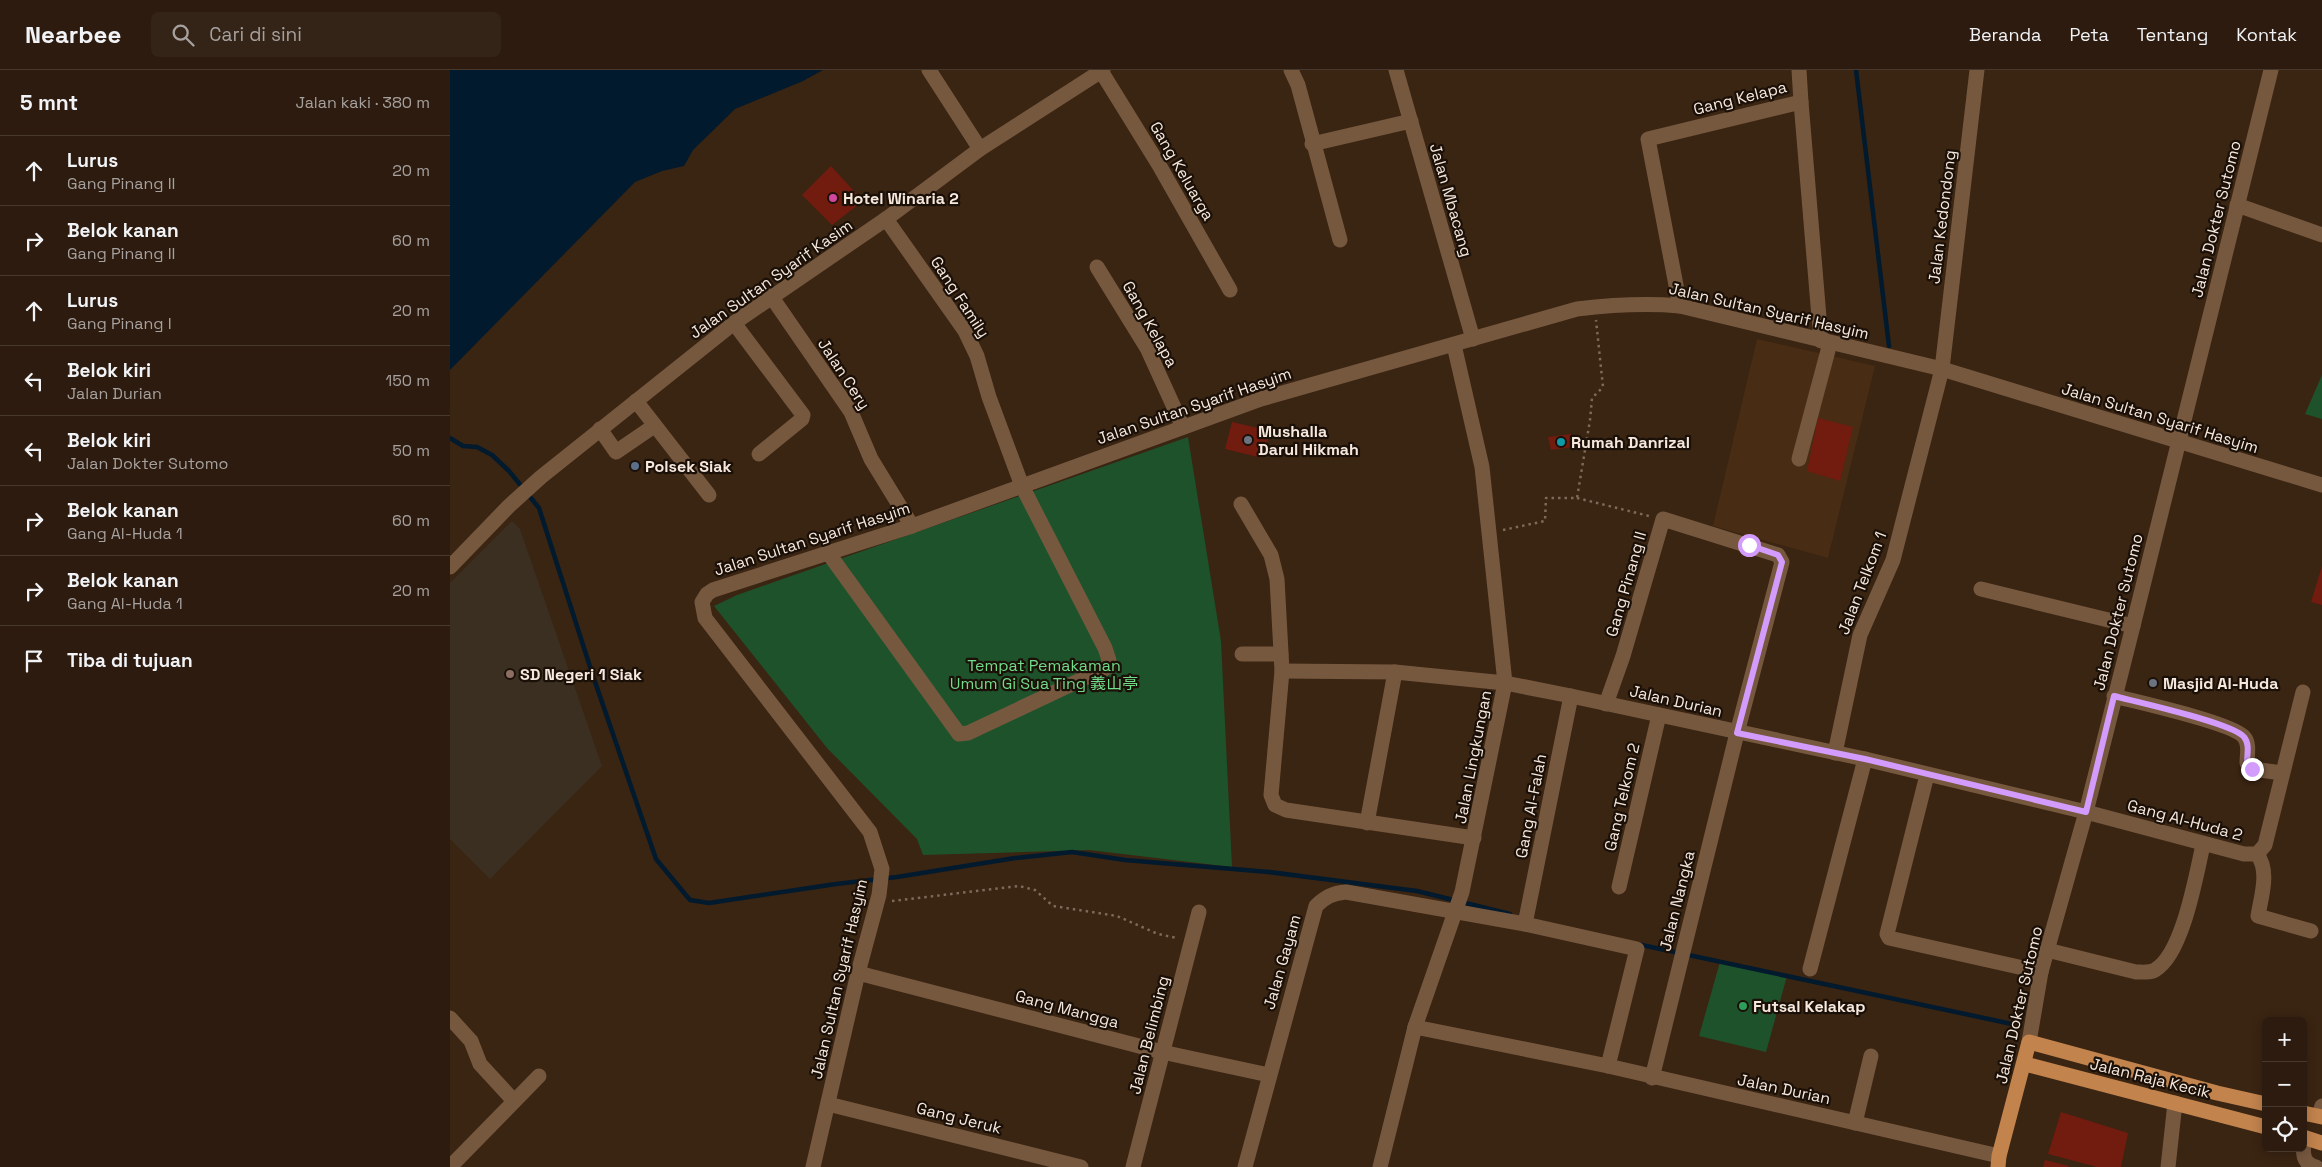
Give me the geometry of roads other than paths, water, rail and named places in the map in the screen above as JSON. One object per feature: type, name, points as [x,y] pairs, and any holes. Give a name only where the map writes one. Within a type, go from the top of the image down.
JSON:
[{"type":"main road","name":"Jalan Dokter Sutomo","points":[[1998,1163],[2025,1064],[2029,1042]]},
{"type":"main road","name":"Jalan Raja Kecik","points":[[2029,1042],[2217,1093],[2262,1103]]},
{"type":"main road","name":"Jalan Raja Kecik","points":[[2025,1064],[2262,1126]]},
{"type":"main road","points":[[2211,1112],[2217,1093]]},
{"type":"main road","points":[[2307,1113],[2321,1113]]},
{"type":"main road","points":[[2307,1139],[2322,1143]]},
{"type":"street","points":[[929,70],[980,149]]},
{"type":"street","points":[[1291,70],[1298,85],[1312,144],[1340,240]]},
{"type":"street","name":"Jalan Mbacang","points":[[1396,70],[1473,339]]},
{"type":"street","points":[[1799,70],[1801,102]]},
{"type":"street","name":"Jalan Kedondong","points":[[1942,369],[1977,70]]},
{"type":"street","name":"Jalan Dokter Sutomo","points":[[2029,1042],[2041,972],[2086,812],[2271,70]]},
{"type":"street","name":"Jalan Sultan Syarif Kasim","points":[[450,567],[509,506],[541,477],[734,323],[886,219],[980,149],[1102,71]]},
{"type":"street","name":"Gang Keluarga","points":[[1102,71],[1159,165],[1230,290]]},
{"type":"street","name":"Gang Kelapa","points":[[1680,306],[1648,139],[1801,102],[1826,342]]},
{"type":"street","points":[[1312,144],[1411,120]]},
{"type":"street","points":[[2237,206],[2322,235]]},
{"type":"street","name":"Gang Family","points":[[829,554],[959,734],[968,733],[1108,667],[1109,660],[1105,648],[1022,486],[989,397],[978,356],[965,331],[886,219]]},
{"type":"street","name":"Gang Kelapa","points":[[1097,267],[1147,348],[1183,427]]},
{"type":"street","name":"Jalan Cery","points":[[771,296],[851,412],[871,459],[912,526]]},
{"type":"street","name":"Jalan Sultan Syarif Hasyim","points":[[813,1167],[858,973],[879,898],[882,869],[870,832],[709,623],[702,610],[702,602],[707,594],[713,590],[912,526],[1261,399],[1577,309],[1650,303],[1680,306],[1942,369],[2179,443],[2322,485]]},
{"type":"street","points":[[734,323],[803,416],[802,419],[759,454]]},
{"type":"street","points":[[1798,459],[1826,342]]},
{"type":"street","name":"Jalan Lingkungan","points":[[1380,1167],[1415,1027],[1462,892],[1505,683],[1482,467],[1454,345]]},
{"type":"street","name":"Jalan Telkom 1","points":[[1835,752],[1860,635],[1893,560],[1942,369]]},
{"type":"street","points":[[636,401],[709,495]]},
{"type":"street","points":[[600,429],[616,452],[654,426]]},
{"type":"street","points":[[1241,504],[1272,556],[1278,588],[1282,671],[1272,800],[1279,808],[1286,810],[1474,838]]},
{"type":"street","name":"Gang Pinang II","points":[[1606,704],[1623,656],[1663,519],[1749,545],[1782,558],[1750,688]]},
{"type":"street","points":[[1981,589],[2133,626]]},
{"type":"street","points":[[1242,654],[1281,654]]},
{"type":"street","name":"Jalan Durian","points":[[1282,671],[1395,672],[1505,683],[1835,752],[2086,812]]},
{"type":"street","points":[[1367,823],[1395,672]]},
{"type":"street","name":"Jalan Nangka","points":[[1652,1078],[1684,942],[1750,688]]},
{"type":"street","name":"Gang Al-Huda 2","points":[[2086,812],[2204,845],[2244,854],[2256,854],[2265,845],[2303,692]]},
{"type":"street","name":"Gang Al-Falah","points":[[1525,924],[1570,696]]},
{"type":"street","points":[[2114,696],[2224,726],[2243,735],[2248,743],[2247,763],[2252,769],[2282,773]]},
{"type":"street","name":"Gang Telkom 2","points":[[1619,887],[1659,715]]},
{"type":"street","points":[[1810,968],[1865,759]]},
{"type":"street","points":[[1927,775],[1887,934],[1889,938],[2041,972]]},
{"type":"street","points":[[2048,950],[2136,972],[2150,972],[2158,969],[2180,937],[2204,845]]},
{"type":"street","points":[[2256,854],[2262,861],[2264,871],[2258,916],[2311,931]]},
{"type":"street","name":"Jalan Gayam","points":[[1245,1167],[1316,906],[1324,898],[1336,893],[1346,892],[1525,924],[1637,949],[1608,1066]]},
{"type":"street","name":"Jalan Belimbing","points":[[1133,1167],[1198,912]]},
{"type":"street","name":"Gang Mangga","points":[[858,973],[1162,1052],[1269,1076]]},
{"type":"street","points":[[450,1018],[471,1041],[485,1070],[514,1101]]},
{"type":"street","name":"Jalan Durian","points":[[1415,1027],[1608,1066],[1652,1078],[1855,1122],[1998,1163]]},
{"type":"street","points":[[1855,1122],[1871,1056]]},
{"type":"street","points":[[450,1167],[538,1076]]},
{"type":"street","points":[[2168,1167],[2175,1103]]},
{"type":"street","name":"Gang Jeruk","points":[[828,1104],[1081,1167]]},
{"type":"street","points":[[2304,1152],[2304,1158],[2309,1165],[2316,1167]]},
{"type":"water","points":[[450,70],[823,70],[803,81],[735,109],[693,150],[684,166],[662,171],[635,182],[450,370]]},
{"type":"waterway","points":[[1856,70],[1889,346]]},
{"type":"waterway","points":[[450,438],[463,446],[477,447],[492,455],[509,471],[539,508],[593,676],[656,859],[690,900],[709,903],[897,877],[1015,858],[1072,852],[1125,860],[1269,872],[1417,891],[1510,914]]},
{"type":"waterway","points":[[1637,944],[2012,1024]]},
{"type":"place","name":"Hotel Winaria 2","points":[[833,198]]},
{"type":"place","name":"Mushalla Darul Hikmah","points":[[1248,440]]},
{"type":"place","name":"Rumah Danrizal","points":[[1561,442]]},
{"type":"place","name":"Polsek Siak","points":[[635,466]]},
{"type":"place","name":"SD Negeri 1 Siak","points":[[510,674]]},
{"type":"place","name":"Masjid Al-Huda","points":[[2153,683]]},
{"type":"place","name":"Futsal Kelakap","points":[[1743,1006]]},
{"type":"park label","name":"Tempat Pemakaman Umum Gi Sua Ting 義山亭","points":[[1044,674]]}]
